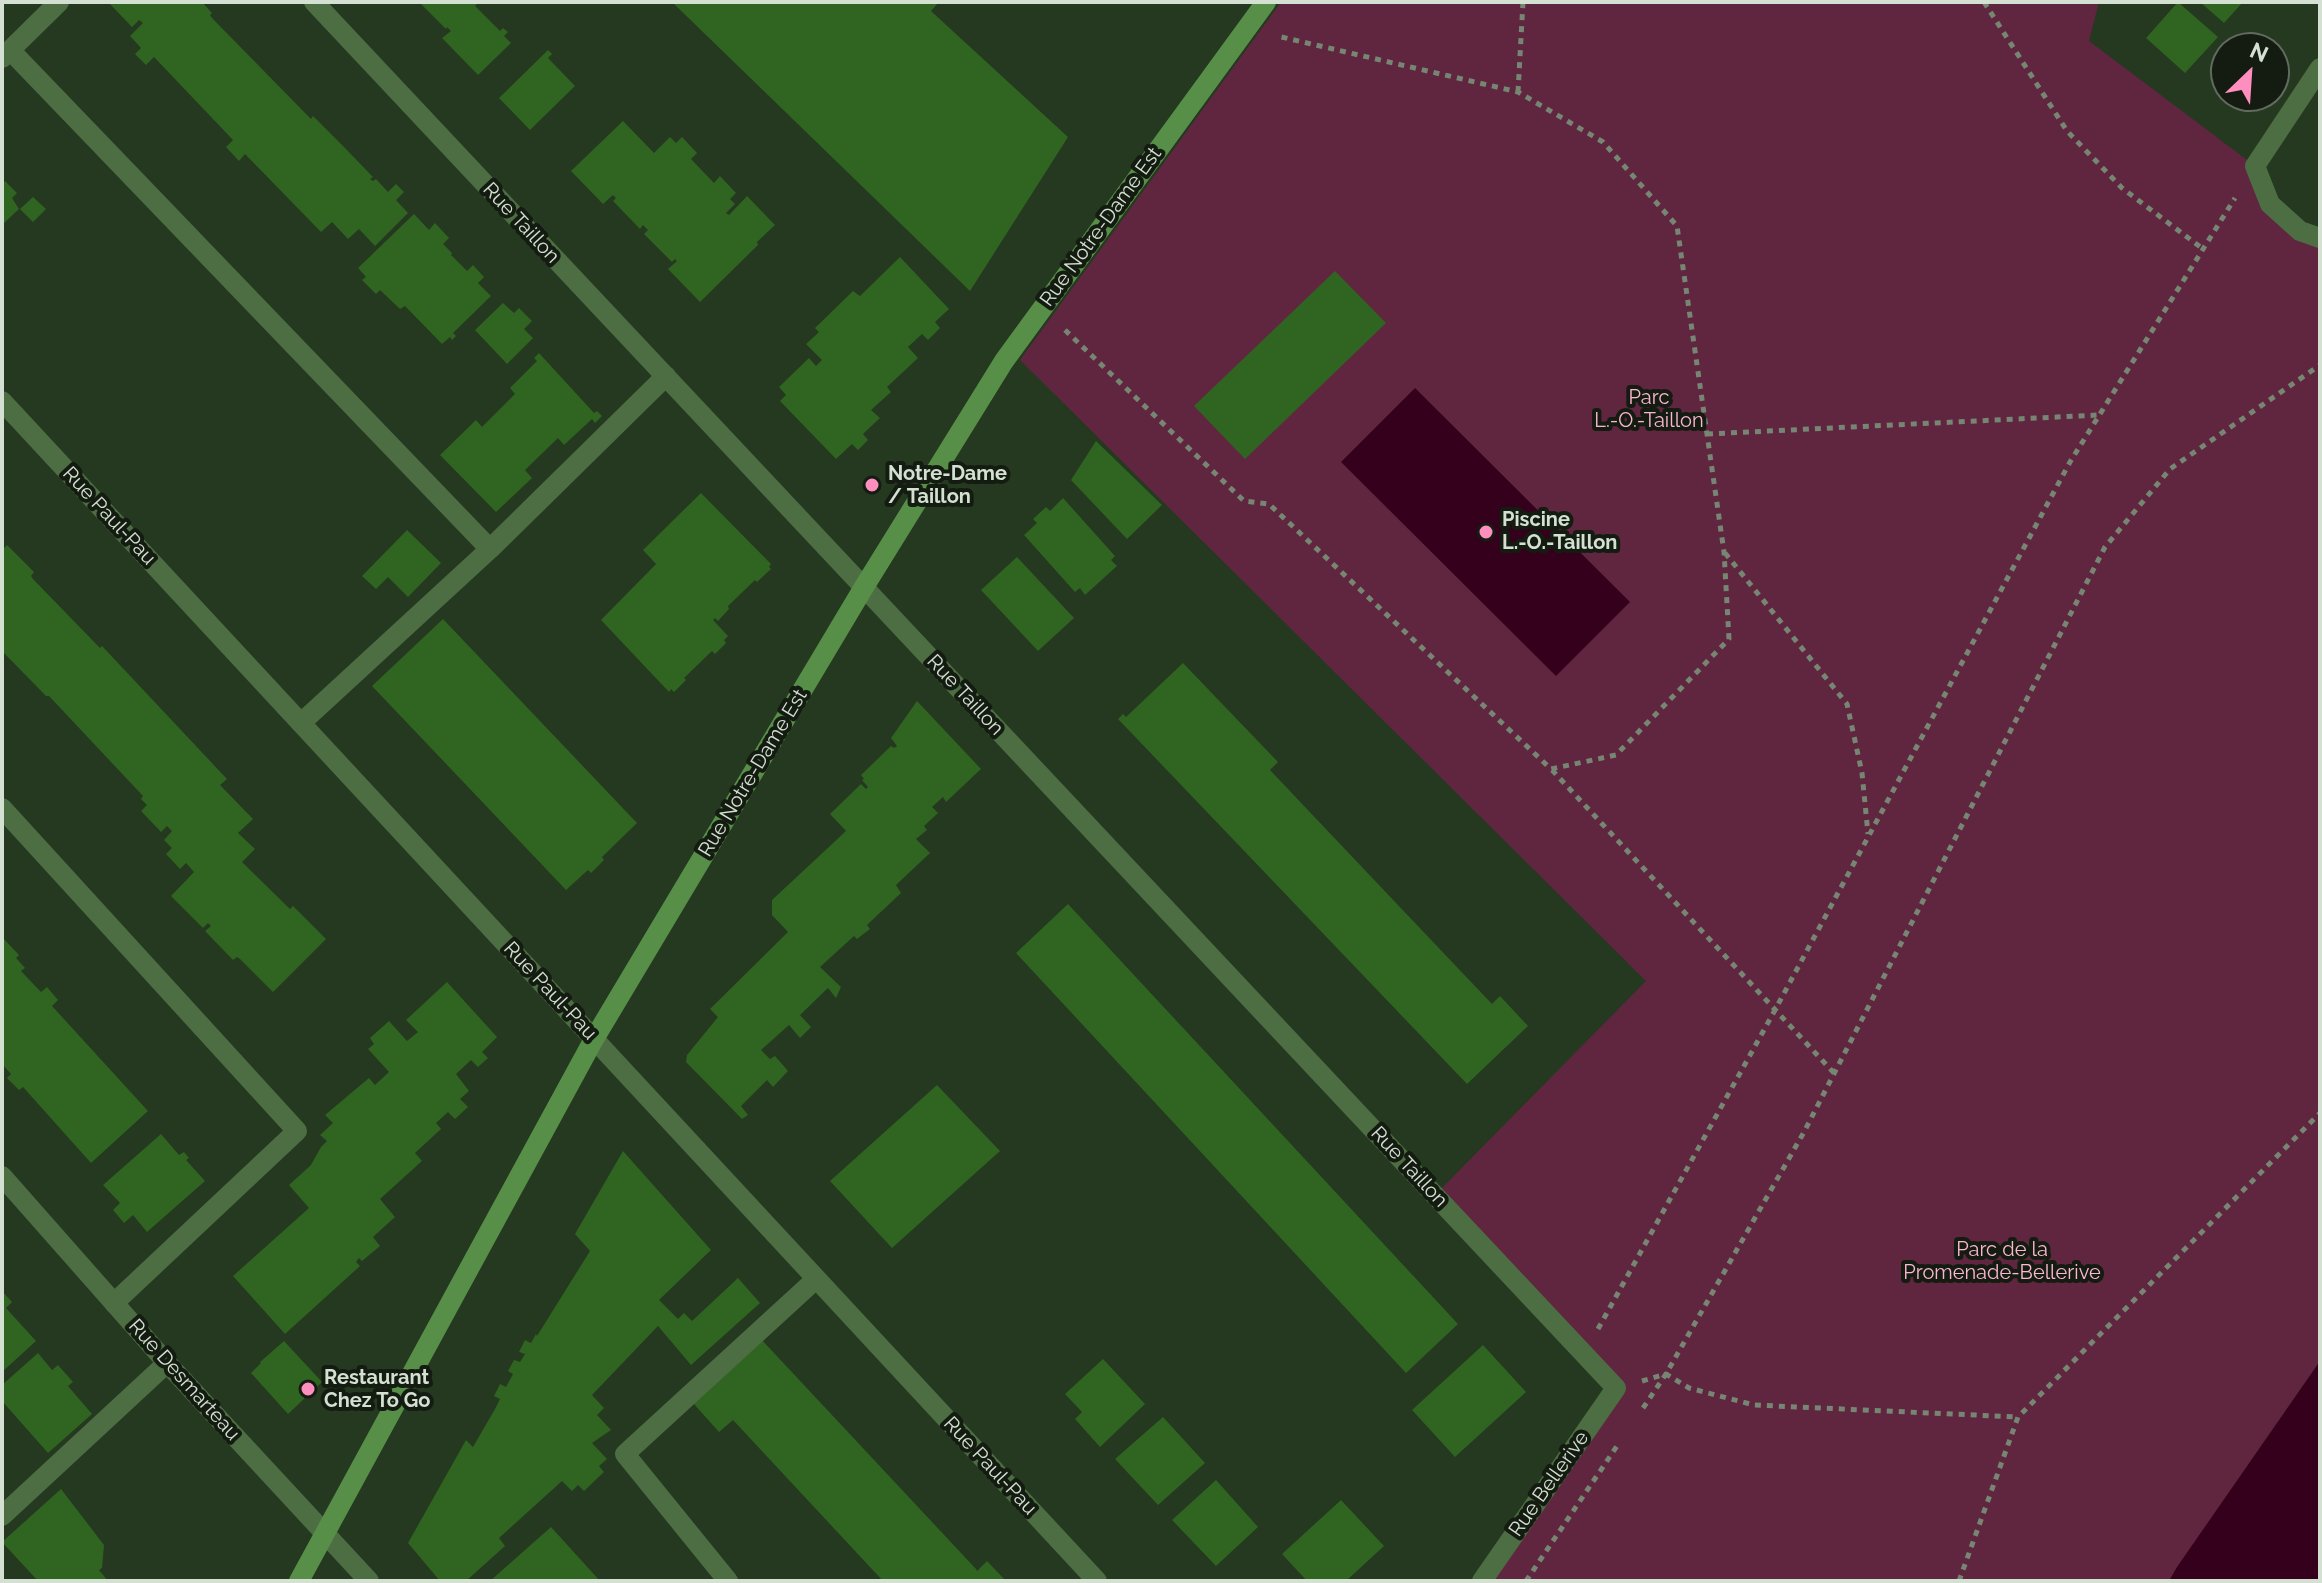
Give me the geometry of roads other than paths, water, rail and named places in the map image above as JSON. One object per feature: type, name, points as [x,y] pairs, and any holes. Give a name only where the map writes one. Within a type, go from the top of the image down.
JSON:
[{"type":"main road","name":"Rue Notre-Dame Est","points":[[299,1581],[594,1039],[864,587],[1004,361],[1266,2]]},
{"type":"street","points":[[59,2],[6,54],[490,549]]},
{"type":"street","name":"Rue Taillon","points":[[314,2],[1616,1388]]},
{"type":"street","points":[[2320,68],[2255,166],[2270,204],[2300,231],[2320,238]]},
{"type":"street","points":[[301,723],[490,549],[666,376]]},
{"type":"street","name":"Rue Paul-Pau","points":[[2,401],[1097,1581]]},
{"type":"street","points":[[2,808],[297,1131],[114,1303]]},
{"type":"street","name":"Rue Desmarteau","points":[[2,1176],[167,1363],[369,1581]]},
{"type":"street","points":[[728,1581],[625,1454],[816,1279]]},
{"type":"street","points":[[2,1516],[167,1363]]},
{"type":"street","name":"Rue Bellerive","points":[[1482,1581],[1616,1388]]},
{"type":"place","name":"Notre-Dame / Taillon","points":[[872,485]]},
{"type":"place","name":"Piscine L.-O.-Taillon","points":[[1486,532]]},
{"type":"place","name":"Restaurant Chez To Go","points":[[308,1389]]},
{"type":"park label","name":"Parc L.-O.-Taillon","points":[[1649,410]]},
{"type":"park label","name":"Parc de la Promenade-Bellerive","points":[[2002,1262]]}]
